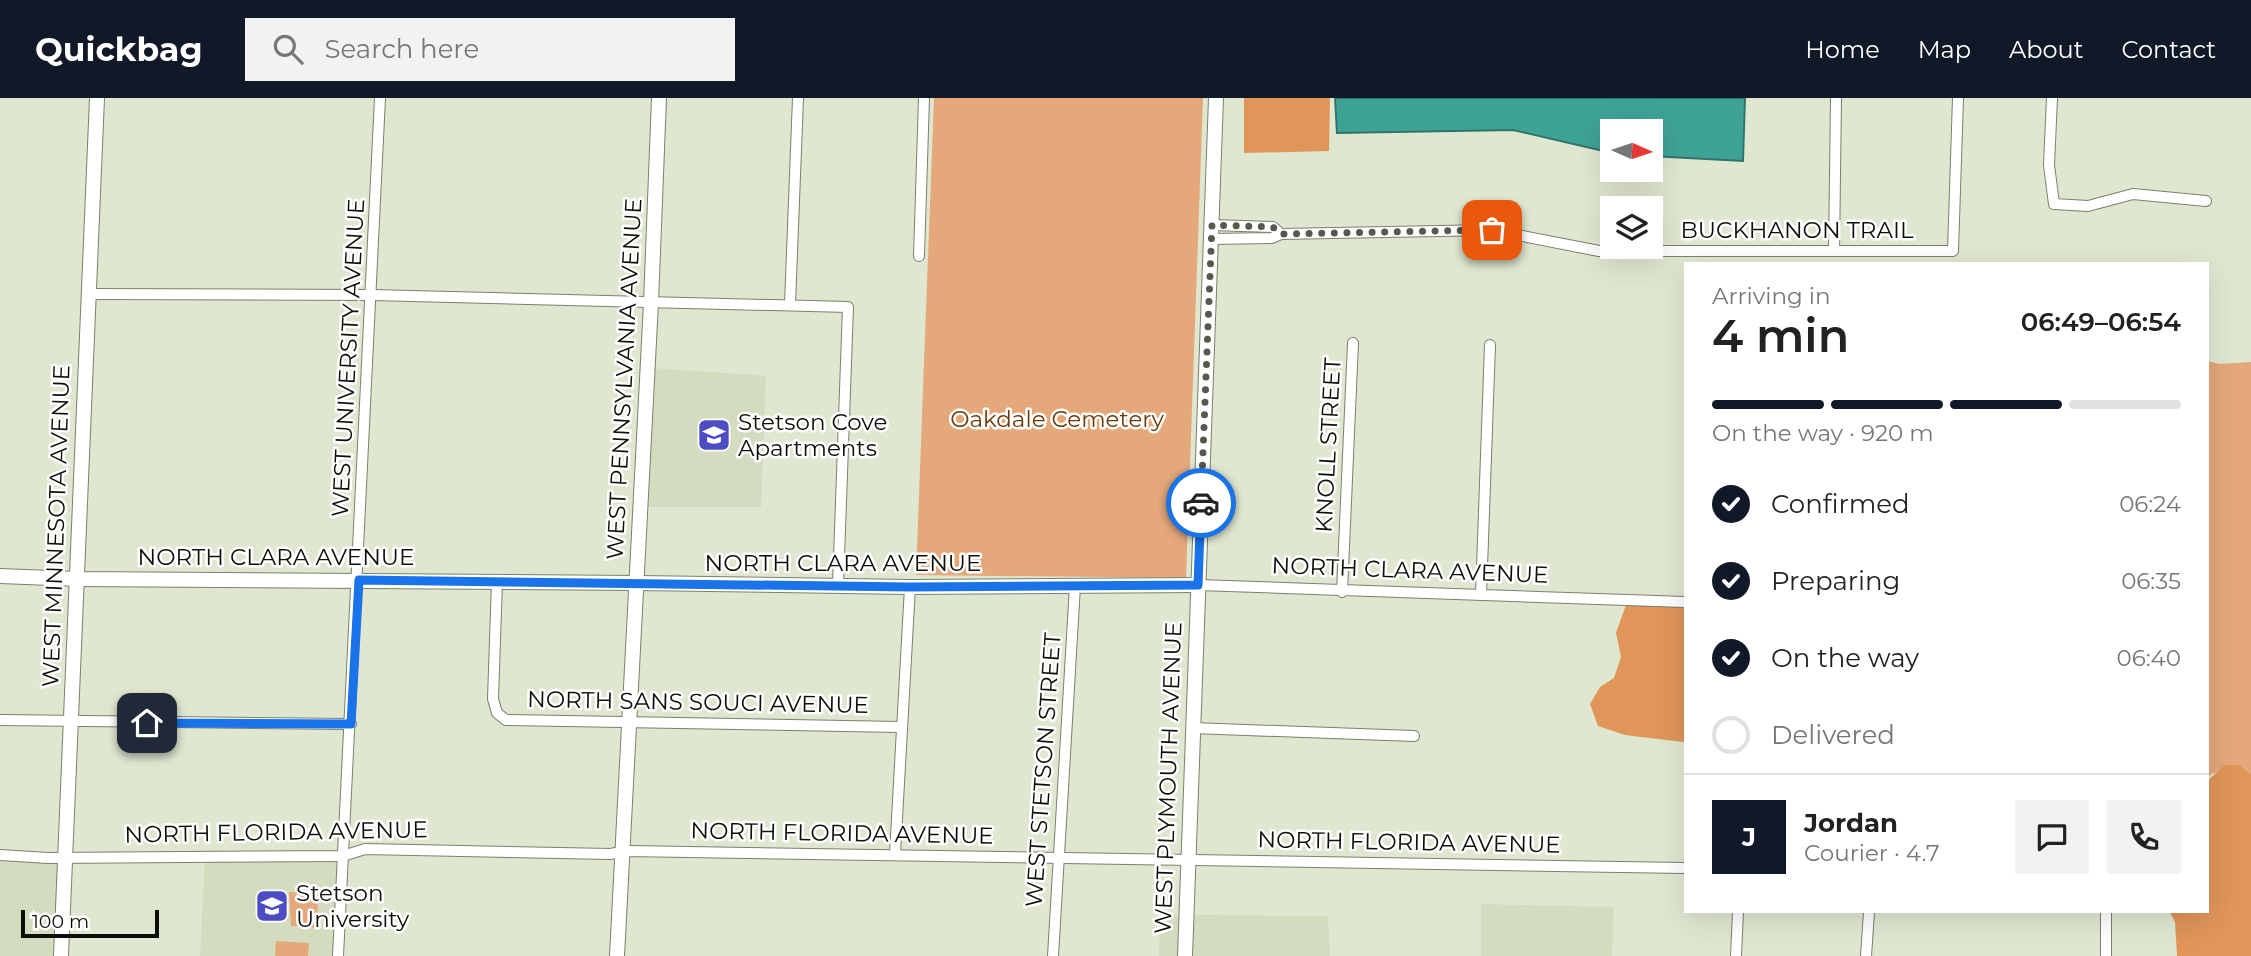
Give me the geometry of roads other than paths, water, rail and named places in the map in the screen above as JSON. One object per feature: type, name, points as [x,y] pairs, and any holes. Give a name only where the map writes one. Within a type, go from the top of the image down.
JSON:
[{"type":"street","name":"WEST MINNESOTA AVENUE","points":[[61,956],[97,98]]},
{"type":"street","name":"WEST UNIVERSITY AVENUE","points":[[338,956],[359,580],[380,98]]},
{"type":"street","name":"WEST PENNSYLVANIA AVENUE","points":[[617,956],[659,98]]},
{"type":"street","points":[[790,304],[798,98]]},
{"type":"street","points":[[919,256],[924,98]]},
{"type":"street","name":"WEST PLYMOUTH AVENUE","points":[[1185,956],[1216,98]]},
{"type":"street","points":[[1834,251],[1836,98]]},
{"type":"street","name":"BUCKHANON TRAIL","points":[[1211,232],[1272,238],[1281,234],[1492,230],[1599,251],[1953,251],[1958,98]]},
{"type":"street","points":[[2052,98],[2049,165],[2054,204],[2088,206],[2133,194],[2206,201]]},
{"type":"street","points":[[88,294],[372,295],[848,307],[838,585]]},
{"type":"street","name":"KNOLL STREET","points":[[1342,592],[1353,343]]},
{"type":"street","points":[[1481,595],[1490,345]]},
{"type":"street","name":"NORTH CLARA AVENUE","points":[[0,576],[910,587],[1198,585],[1684,602]]},
{"type":"street","name":"NORTH SANS SOUCI AVENUE","points":[[497,582],[493,699],[497,713],[506,720],[900,727]]},
{"type":"street","name":"WEST STETSON STREET","points":[[1053,956],[1075,586]]},
{"type":"street","points":[[895,854],[900,727],[910,587]]},
{"type":"street","points":[[0,720],[351,724]]},
{"type":"street","points":[[1192,728],[1414,736]]},
{"type":"street","name":"NORTH FLORIDA AVENUE","points":[[0,855],[48,858],[343,856],[365,849],[628,851],[1684,868]]},
{"type":"street","points":[[1736,956],[1738,913]]},
{"type":"street","points":[[1867,956],[1869,913]]},
{"type":"street","points":[[2106,913],[2106,956]]},
{"type":"water","points":[[1335,98],[1745,98],[1743,161],[1663,157],[1663,119],[1600,119],[1600,150],[1513,130],[1337,133]]},
{"type":"place","name":"Stetson Cove Apartments","points":[[714,435]]},
{"type":"place","name":"Stetson University","points":[[272,906]]},
{"type":"park label","name":"Oakdale Cemetery","points":[[1057,419]]}]
